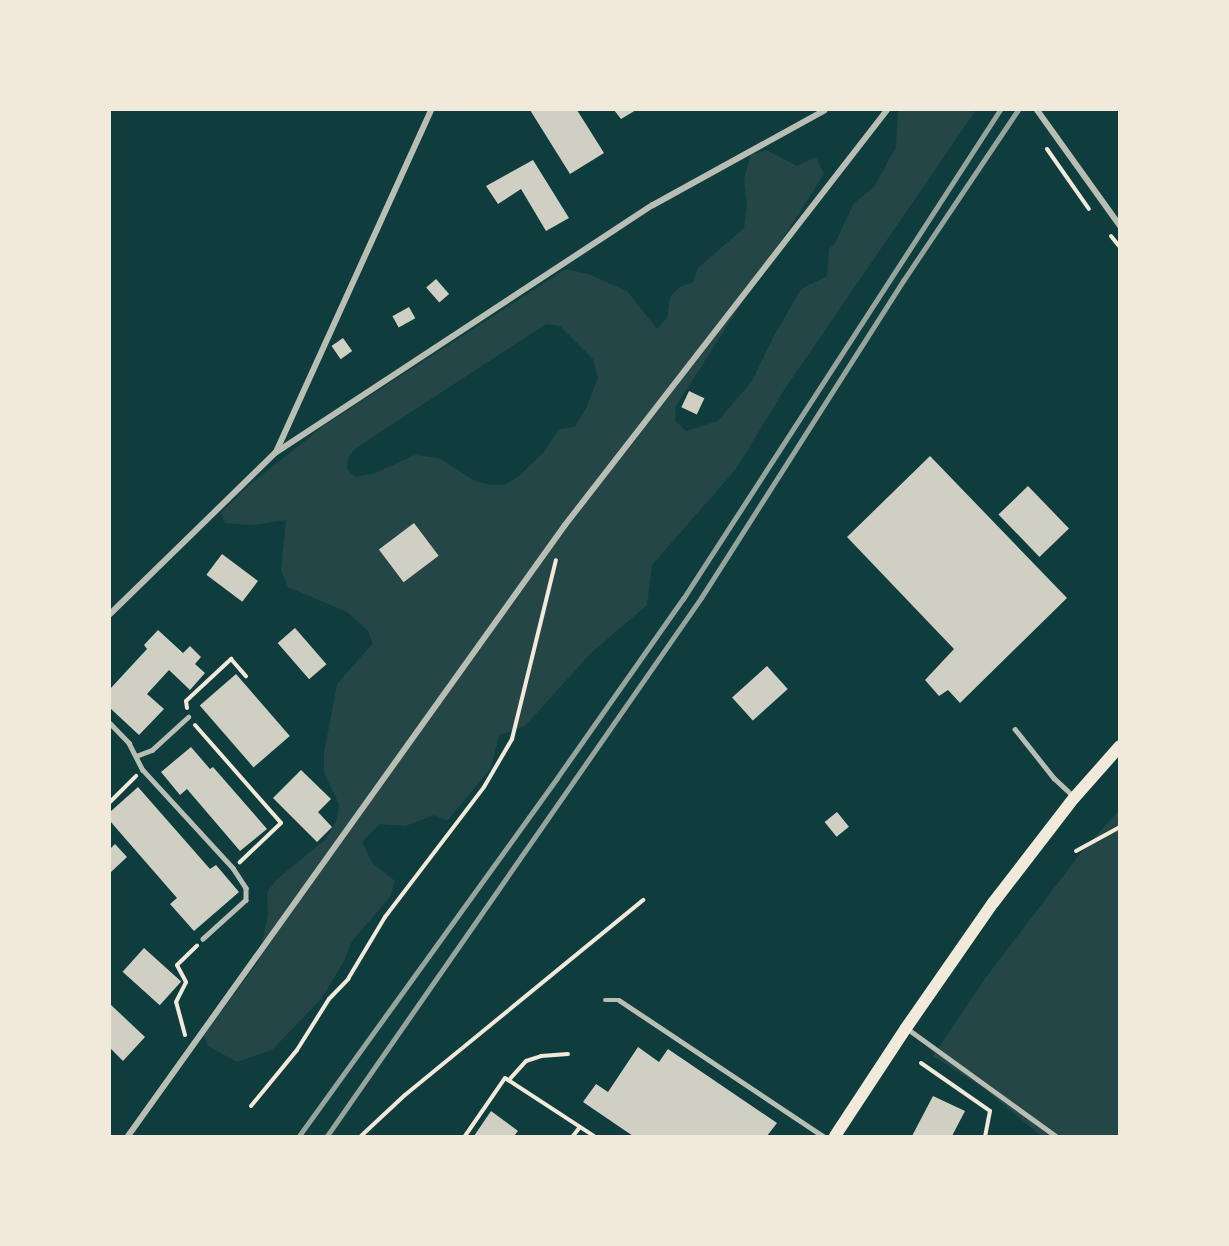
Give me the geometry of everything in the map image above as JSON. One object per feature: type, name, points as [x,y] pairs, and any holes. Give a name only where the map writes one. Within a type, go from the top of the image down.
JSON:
[{"type":"main road","points":[[835,1137],[906,1028],[993,903],[1074,798],[1119,746]]},
{"type":"street","points":[[275,453],[431,110]]},
{"type":"street","points":[[110,614],[275,453],[653,205],[825,110]]},
{"type":"street","points":[[128,1137],[565,525],[886,110]]},
{"type":"street","points":[[1037,110],[1119,226]]},
{"type":"lane","points":[[136,756],[152,750],[188,717]]},
{"type":"lane","points":[[110,723],[129,743],[143,770],[233,868],[246,888],[246,900],[203,939]]},
{"type":"lane","points":[[1015,729],[1054,778],[1074,798]]},
{"type":"lane","points":[[605,1000],[619,1000],[823,1137]]},
{"type":"lane","points":[[906,1028],[1056,1137]]},
{"type":"path","points":[[251,1106],[297,1050],[329,999],[348,980],[385,917],[484,786],[512,739],[557,559]]},
{"type":"path","points":[[233,868],[281,824],[188,717],[186,701],[231,659],[246,676]]},
{"type":"path","points":[[110,802],[143,770]]},
{"type":"path","points":[[1076,851],[1119,827]]},
{"type":"path","points":[[361,1137],[405,1095],[643,900]]},
{"type":"path","points":[[194,1044],[183,1034],[176,1002],[186,982],[177,965],[203,939]]},
{"type":"path","points":[[509,1080],[525,1061],[541,1056],[568,1054]]},
{"type":"path","points":[[921,1063],[990,1111],[985,1137]]},
{"type":"path","points":[[465,1137],[505,1078],[594,1137]]},
{"type":"path","points":[[573,1137],[580,1126]]},
{"type":"shaded area","points":[[898,110],[976,110],[784,390],[736,469],[652,565],[647,605],[590,654],[525,726],[499,735],[491,768],[447,821],[435,815],[405,826],[380,824],[362,842],[373,864],[395,881],[390,897],[352,941],[343,963],[321,999],[272,1050],[237,1062],[208,1046],[204,1035],[258,962],[268,915],[267,893],[276,880],[325,840],[337,820],[339,804],[324,773],[324,753],[337,684],[373,643],[367,630],[347,612],[288,587],[281,570],[286,520],[252,525],[225,523],[221,513],[248,486],[325,425],[566,269],[588,274],[627,291],[657,329],[667,318],[670,297],[680,287],[693,282],[698,268],[744,228],[747,206],[744,178],[751,155],[766,150],[797,166],[816,157],[824,174],[676,406],[675,420],[686,431],[718,421],[752,381],[801,289],[827,276],[829,249],[835,243],[854,203],[874,187],[896,147]],"holes":[[[546,324],[560,326],[593,359],[598,378],[586,408],[575,427],[559,429],[544,452],[519,476],[505,485],[490,485],[475,481],[439,458],[415,455],[375,473],[355,477],[347,469],[348,458],[356,448]]]},
{"type":"shaded area","points":[[1119,810],[1119,1136],[1041,1136],[985,1089],[933,1056],[987,976],[1080,854]]},
{"type":"building","points":[[530,110],[577,110],[604,153],[570,174]]},
{"type":"building","points":[[614,110],[636,110],[621,119]]},
{"type":"building","points":[[533,160],[569,218],[546,231],[521,189],[498,204],[486,186]]},
{"type":"building","points":[[436,279],[449,294],[439,303],[426,288]]},
{"type":"building","points":[[409,307],[415,318],[399,328],[392,316]]},
{"type":"building","points":[[343,338],[352,351],[341,359],[332,346]]},
{"type":"building","points":[[689,391],[704,398],[697,414],[681,407]]},
{"type":"building","points":[[930,456],[1067,598],[960,703],[948,690],[939,696],[925,680],[954,649],[847,537]]},
{"type":"building","points":[[1028,486],[1069,528],[1039,557],[999,514]]},
{"type":"building","points":[[414,523],[439,556],[404,582],[379,549]]},
{"type":"building","points":[[222,554],[258,581],[242,602],[206,575]]},
{"type":"building","points":[[295,628],[326,664],[309,679],[278,643]]},
{"type":"building","points":[[158,630],[183,653],[190,646],[201,657],[195,664],[205,673],[190,690],[169,670],[147,694],[164,709],[139,735],[110,708],[110,689],[147,649],[144,645]]},
{"type":"building","points":[[767,666],[788,689],[753,720],[732,697]]},
{"type":"building","points":[[236,674],[290,736],[254,767],[200,705]]},
{"type":"building","points":[[191,747],[210,769],[213,767],[267,829],[240,851],[187,789],[180,795],[161,772]]},
{"type":"building","points":[[301,770],[331,799],[318,812],[332,827],[317,842],[273,798]]},
{"type":"building","points":[[138,787],[210,869],[216,865],[239,892],[194,931],[170,904],[177,898],[110,821],[110,812]]},
{"type":"building","points":[[837,812],[849,827],[837,837],[825,822]]},
{"type":"building","points":[[115,844],[127,857],[111,872],[110,849]]},
{"type":"building","points":[[144,948],[181,981],[160,1005],[123,972]]},
{"type":"building","points":[[110,1004],[145,1037],[123,1061],[110,1048]]},
{"type":"building","points":[[638,1047],[659,1062],[668,1049],[777,1123],[767,1136],[633,1136],[583,1102],[596,1084],[608,1092]]},
{"type":"building","points":[[933,1096],[965,1111],[952,1136],[912,1136]]},
{"type":"building","points":[[491,1111],[518,1131],[514,1136],[474,1136]]},
{"type":"railway","points":[[299,1136],[683,599],[1000,110]]},
{"type":"railway","points":[[327,1136],[701,598],[903,281],[1018,110]]}]
